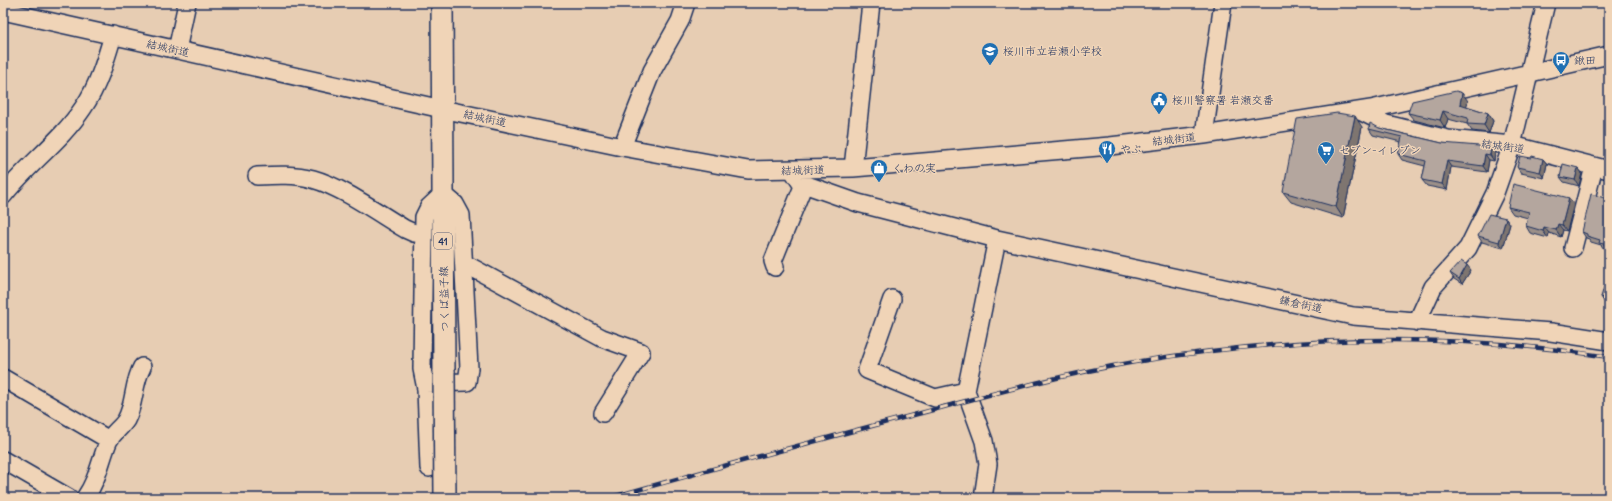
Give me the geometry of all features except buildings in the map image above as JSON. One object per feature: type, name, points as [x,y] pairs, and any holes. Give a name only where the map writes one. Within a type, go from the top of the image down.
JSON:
[{"type":"main road","name":"つくば益子線","points":[[442,3],[445,498]]},
{"type":"street","points":[[177,50],[187,3]]},
{"type":"street","points":[[622,147],[652,71],[680,21],[686,3]]},
{"type":"street","points":[[853,168],[871,3]]},
{"type":"street","points":[[1204,135],[1223,3]]},
{"type":"street","points":[[1417,322],[1433,286],[1468,248],[1495,193],[1512,145],[1546,3]]},
{"type":"street","name":"結城街道","points":[[3,11],[442,109],[622,147],[748,170],[793,171],[853,168],[1204,135],[1360,111],[1386,124],[1448,139],[1512,145],[1602,168]]},
{"type":"street","points":[[3,196],[34,161],[64,132],[84,108],[106,58],[113,35]]},
{"type":"street","points":[[1360,111],[1609,55]]},
{"type":"street","points":[[1573,248],[1602,168]]},
{"type":"street","points":[[775,267],[773,261],[804,184],[801,183],[793,171]]},
{"type":"street","points":[[257,176],[290,175],[311,178],[326,183],[405,229],[414,233],[423,233]]},
{"type":"street","name":"鎌倉街道","points":[[804,184],[858,203],[997,239],[1353,316],[1551,332],[1609,341]]},
{"type":"street","points":[[425,383],[467,382],[469,368],[461,215],[455,204],[442,194],[426,211],[423,233],[422,369],[425,383],[429,468]]},
{"type":"street","points":[[983,498],[988,464],[984,441],[966,391],[997,239]]},
{"type":"street","points":[[464,265],[471,267],[602,338],[641,352],[603,414]]},
{"type":"street","points":[[892,299],[867,370],[935,398],[966,391]]},
{"type":"street","points":[[85,498],[100,469],[109,440],[126,420],[136,378],[142,367]]},
{"type":"street","points":[[3,378],[109,440]]},
{"type":"street","points":[[3,460],[69,498]]},
{"type":"railway","points":[[609,498],[1022,386],[1107,367],[1194,353],[1312,342],[1372,340],[1491,344],[1550,349],[1609,357]]},
{"type":"place","name":"桜川市立岩瀬小学校","points":[[990,66]]},
{"type":"place","name":"鍬田","points":[[1561,75]]},
{"type":"place","name":"桜川警察署 岩瀬交番","points":[[1159,115]]},
{"type":"place","name":"やぶ","points":[[1107,164]]},
{"type":"place","name":"セブン-イレブン","points":[[1326,165]]},
{"type":"place","name":"くわの実","points":[[879,183]]}]
